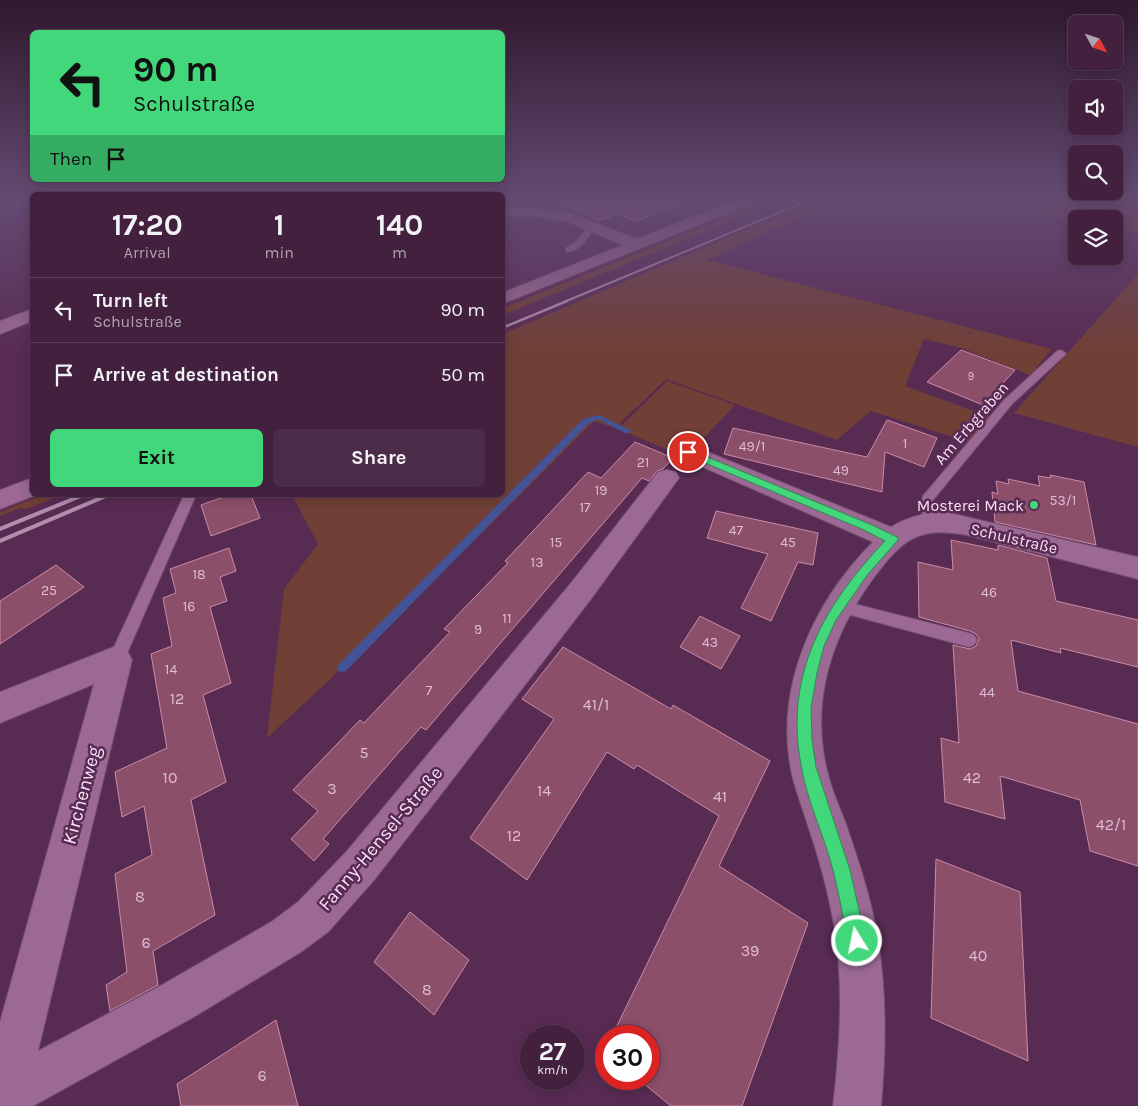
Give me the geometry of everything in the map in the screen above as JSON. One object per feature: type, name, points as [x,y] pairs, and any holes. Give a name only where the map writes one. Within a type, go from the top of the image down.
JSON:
[{"type":"street","points":[[505,298],[625,250]]},
{"type":"street","points":[[0,328],[30,315]]},
{"type":"street","name":"Fanny-Hensel-Straße","points":[[2,1100],[176,1002],[286,937],[312,918],[361,865],[586,584],[678,465],[868,527],[893,540]]},
{"type":"street","points":[[0,500],[30,488]]},
{"type":"street","name":"Schulstraße","points":[[857,1106],[862,1021],[857,941],[841,870],[808,767],[804,740],[804,708],[817,646],[839,606],[864,571],[893,540],[913,527],[933,522],[970,527],[1138,568]]},
{"type":"street","points":[[0,708],[116,660]]},
{"type":"street","name":"Kirchenweg","points":[[2,1100],[116,660]]},
{"type":"lane","name":"Am Erbgraben","points":[[933,522],[926,508],[928,499],[1008,402],[1061,353]]},
{"type":"lane","name":"Kirchenweg","points":[[116,660],[189,497]]},
{"type":"lane","points":[[839,606],[970,640]]},
{"type":"shaded area","points":[[646,250],[661,250],[505,314],[505,307]]},
{"type":"shaded area","points":[[700,250],[729,250],[707,260],[1052,349],[1030,375],[961,348],[924,339],[905,386],[990,417],[972,443],[871,411],[837,440],[666,379],[615,428],[594,421],[398,616],[267,738],[284,589],[318,544],[293,497],[505,497],[505,333]]},
{"type":"shaded area","points":[[1138,274],[1138,447],[1014,413]]},
{"type":"shaded area","points":[[667,381],[735,405],[696,446],[680,455],[618,429]]},
{"type":"shaded area","points":[[37,497],[56,497],[27,509],[20,508],[0,516],[0,512]]},
{"type":"building","points":[[961,350],[1015,370],[983,405],[927,382]]},
{"type":"building","points":[[887,420],[937,438],[924,467],[885,452],[882,492],[724,454],[733,428],[867,457]]},
{"type":"building","points":[[635,442],[673,458],[663,469],[657,471],[649,481],[642,478],[426,730],[421,727],[323,839],[329,844],[314,861],[291,839],[318,811],[293,790],[360,720],[364,723],[450,632],[444,629],[508,563],[505,561],[588,472],[601,478]]},
{"type":"building","points":[[1050,475],[1084,482],[1096,545],[995,522],[992,492],[998,494],[996,481],[1009,484],[1008,479],[1040,486],[1038,476],[1051,478]]},
{"type":"building","points":[[223,497],[252,497],[260,518],[211,536],[201,505]]},
{"type":"building","points":[[716,511],[818,533],[813,565],[798,562],[771,621],[741,608],[768,554],[707,538]]},
{"type":"building","points":[[951,540],[998,550],[998,545],[1047,558],[1056,601],[1138,620],[1138,667],[1060,648],[1061,653],[1011,640],[1018,691],[1138,724],[1138,866],[1090,851],[1080,800],[1000,776],[1005,819],[945,802],[941,738],[959,743],[953,645],[970,649],[976,646],[979,639],[976,634],[970,631],[919,617],[918,562],[953,570]]},
{"type":"building","points":[[229,548],[236,571],[220,577],[227,601],[210,607],[231,683],[203,695],[226,782],[191,800],[215,915],[153,951],[158,985],[110,1011],[106,985],[127,972],[115,874],[152,855],[144,806],[122,817],[115,772],[167,748],[151,654],[172,646],[163,598],[176,593],[170,569]]},
{"type":"building","points":[[56,565],[84,587],[0,644],[0,601]]},
{"type":"building","points":[[700,616],[740,636],[721,669],[680,647]]},
{"type":"building","points":[[563,647],[671,709],[673,705],[770,761],[719,866],[808,923],[742,1106],[671,1106],[651,1090],[660,1090],[660,1025],[617,1025],[719,816],[637,765],[634,769],[607,752],[527,880],[470,838],[554,719],[522,699]]},
{"type":"building","points":[[936,859],[1020,892],[1028,1061],[931,1018]]},
{"type":"building","points":[[410,912],[469,960],[434,1015],[374,962]]},
{"type":"building","points":[[276,1020],[298,1106],[181,1106],[177,1084]]},
{"type":"waterway","points":[[342,668],[586,421],[599,417],[628,431]]},
{"type":"railway","points":[[564,302],[690,250]]},
{"type":"railway","points":[[505,327],[567,301]]},
{"type":"railway","points":[[0,529],[78,497]]},
{"type":"railway","points":[[0,541],[103,497]]},
{"type":"place","name":"Mosterei Mack","points":[[1034,505]]},
{"type":"route","points":[[688,452],[868,527],[893,540],[864,571],[832,616],[817,646],[804,708],[804,740],[808,767],[841,870],[851,907],[857,941]]}]
